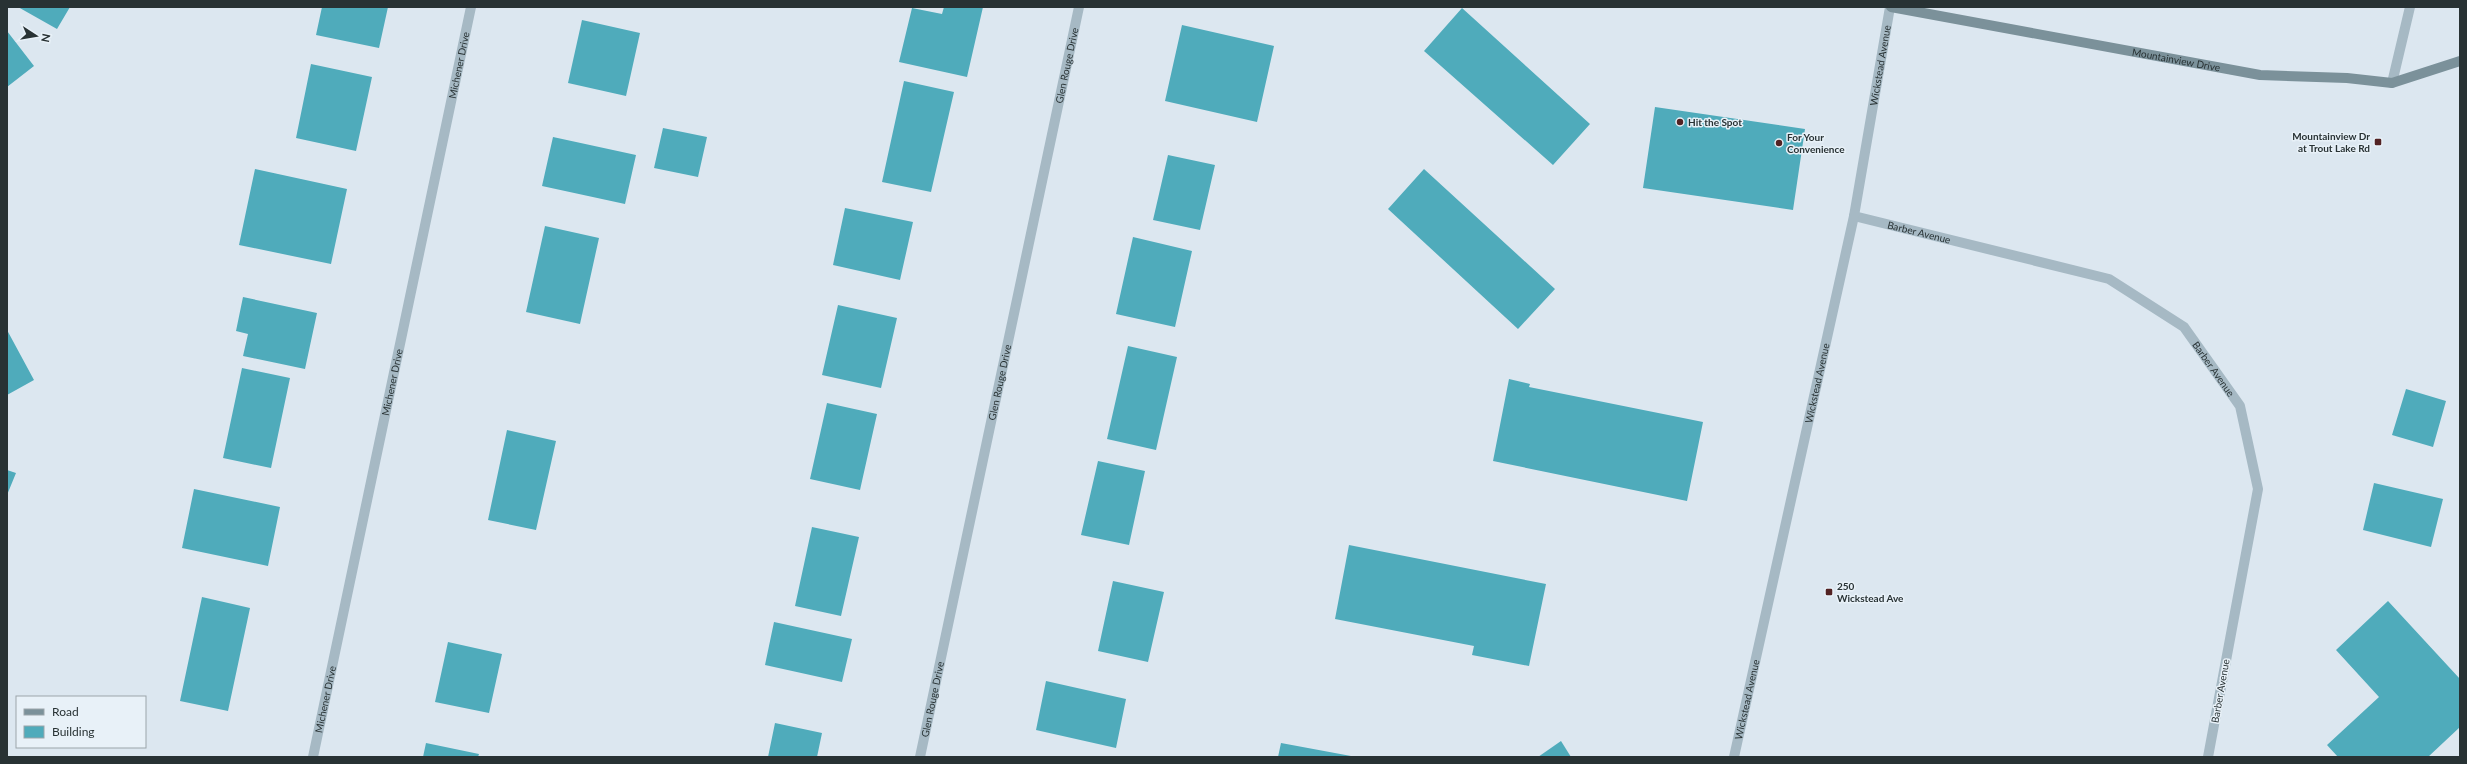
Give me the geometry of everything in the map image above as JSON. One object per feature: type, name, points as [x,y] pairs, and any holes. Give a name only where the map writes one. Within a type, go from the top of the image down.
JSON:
[{"type":"street","name":"Michener Drive","points":[[313,757],[472,7]]},
{"type":"street","name":"Glen Rouge Drive","points":[[920,757],[1079,7]]},
{"type":"street","name":"Mountainview Drive","points":[[1891,7],[2260,75],[2347,78],[2392,83],[2460,60]]},
{"type":"street","name":"Wickstead Avenue","points":[[1734,757],[1854,216],[1891,7]]},
{"type":"street","points":[[2392,83],[2410,7]]},
{"type":"street","name":"Barber Avenue","points":[[1854,216],[2109,279],[2184,327],[2240,406],[2258,489],[2208,757]]},
{"type":"building","points":[[18,7],[70,7],[57,29]]},
{"type":"building","points":[[322,7],[388,7],[379,48],[316,35]]},
{"type":"building","points":[[944,7],[983,7],[967,77],[899,62],[912,8],[942,14]]},
{"type":"building","points":[[1462,8],[1590,124],[1553,165],[1424,51]]},
{"type":"building","points":[[582,20],[640,33],[626,96],[568,83]]},
{"type":"building","points":[[1182,25],[1274,46],[1257,122],[1165,101]]},
{"type":"building","points":[[7,31],[34,66],[7,87]]},
{"type":"building","points":[[311,64],[372,77],[356,151],[296,138]]},
{"type":"building","points":[[904,81],[954,92],[931,192],[882,182]]},
{"type":"building","points":[[1655,107],[1805,129],[1793,210],[1643,188]]},
{"type":"building","points":[[663,128],[707,137],[698,177],[654,168]]},
{"type":"building","points":[[553,137],[636,155],[625,204],[542,186]]},
{"type":"building","points":[[1168,155],[1215,165],[1200,230],[1153,220]]},
{"type":"building","points":[[255,169],[347,189],[331,264],[239,245]]},
{"type":"building","points":[[1424,169],[1555,289],[1518,329],[1388,209]]},
{"type":"building","points":[[845,208],[913,222],[900,280],[833,265]]},
{"type":"building","points":[[545,226],[599,238],[580,324],[526,312]]},
{"type":"building","points":[[1133,237],[1192,251],[1175,327],[1116,314]]},
{"type":"building","points":[[243,297],[317,313],[305,369],[243,356],[248,334],[236,331]]},
{"type":"building","points":[[838,305],[897,318],[881,388],[822,375]]},
{"type":"building","points":[[7,330],[34,380],[7,395]]},
{"type":"building","points":[[1128,346],[1177,357],[1156,450],[1107,439]]},
{"type":"building","points":[[242,368],[290,378],[271,468],[223,458]]},
{"type":"building","points":[[1509,379],[1530,384],[1529,387],[1703,422],[1687,501],[1493,461]]},
{"type":"building","points":[[2406,389],[2446,401],[2433,447],[2392,435]]},
{"type":"building","points":[[827,403],[877,414],[860,490],[810,479]]},
{"type":"building","points":[[507,430],[556,441],[536,530],[488,520]]},
{"type":"building","points":[[1098,461],[1145,471],[1129,545],[1081,535]]},
{"type":"building","points":[[7,470],[16,473],[7,495]]},
{"type":"building","points":[[2374,483],[2443,499],[2431,547],[2363,530]]},
{"type":"building","points":[[194,489],[280,507],[268,566],[182,548]]},
{"type":"building","points":[[812,527],[859,537],[841,616],[795,606]]},
{"type":"building","points":[[1349,545],[1546,584],[1529,666],[1472,655],[1474,646],[1335,619]]},
{"type":"building","points":[[1113,581],[1164,592],[1148,662],[1098,651]]},
{"type":"building","points":[[202,597],[250,608],[228,711],[180,701]]},
{"type":"building","points":[[2388,601],[2460,679],[2460,727],[2428,757],[2338,757],[2327,745],[2379,697],[2336,650]]},
{"type":"building","points":[[774,622],[852,639],[842,682],[765,665]]},
{"type":"building","points":[[448,642],[502,654],[489,713],[435,702]]},
{"type":"building","points":[[1046,681],[1126,699],[1116,748],[1036,730]]},
{"type":"building","points":[[775,723],[822,733],[817,757],[768,757]]},
{"type":"building","points":[[1561,741],[1571,757],[1538,757]]},
{"type":"building","points":[[426,743],[479,754],[478,757],[423,757]]},
{"type":"building","points":[[1281,743],[1351,756],[1351,757],[1278,757]]},
{"type":"place","name":"Hit the Spot","points":[[1680,122]]},
{"type":"place","name":"Mountainview Dr at Trout Lake Rd","points":[[2378,142]]},
{"type":"place","name":"For Your Convenience","points":[[1779,143]]},
{"type":"place","name":"250 Wickstead Ave","points":[[1829,592]]}]
